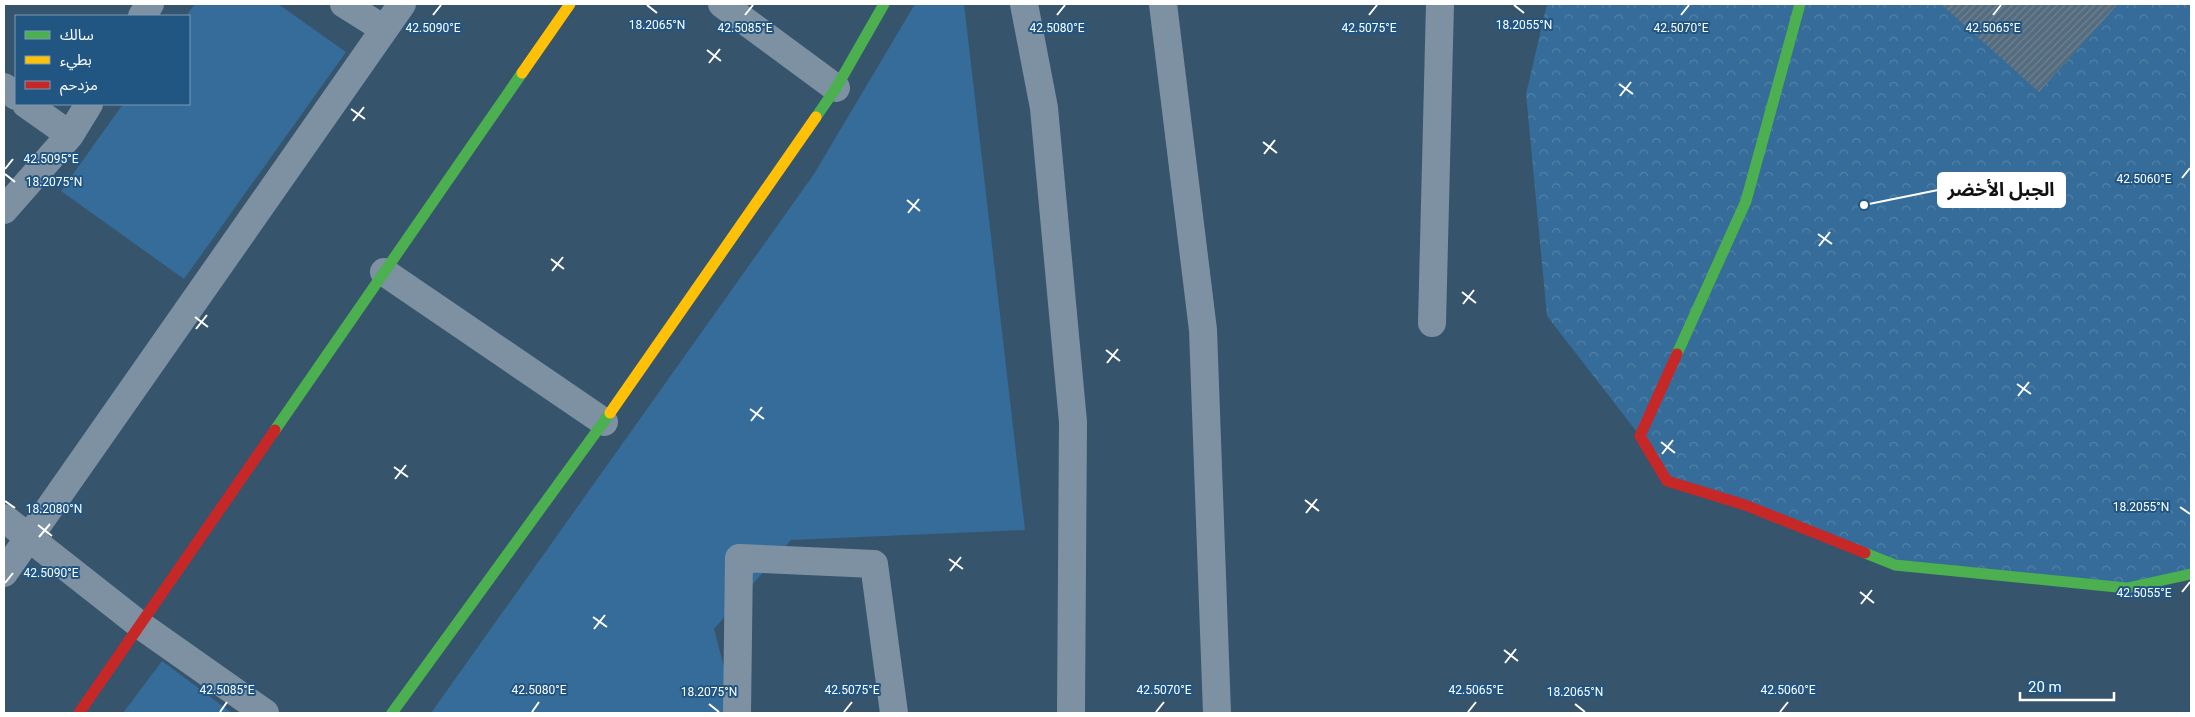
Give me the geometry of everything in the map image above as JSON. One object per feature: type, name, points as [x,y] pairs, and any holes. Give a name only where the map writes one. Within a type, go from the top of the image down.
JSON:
[{"type":"street","points":[[143,15],[150,4]]},
{"type":"street","points":[[344,4],[384,29]]},
{"type":"street","points":[[4,573],[402,4]]},
{"type":"street","points":[[79,713],[570,4]]},
{"type":"street","points":[[722,4],[836,88]]},
{"type":"street","points":[[392,713],[604,422],[836,88],[884,4]]},
{"type":"street","points":[[1024,4],[1044,108],[1073,422],[1071,713]]},
{"type":"street","points":[[1163,4],[1203,330],[1217,713]]},
{"type":"street","points":[[1432,323],[1440,4]]},
{"type":"street","points":[[1800,4],[1746,201],[1640,436],[1667,482],[1745,505],[1895,565],[2127,588],[2191,574]]},
{"type":"street","points":[[4,87],[15,95]]},
{"type":"street","points":[[27,105],[70,135]]},
{"type":"street","points":[[4,210],[70,135],[88,105]]},
{"type":"street","points":[[384,272],[604,422]]},
{"type":"street","points":[[4,518],[140,625],[265,713]]},
{"type":"street","points":[[738,713],[739,558],[874,564],[894,713]]},
{"type":"green space","points":[[195,4],[278,4],[346,52],[184,279],[61,191],[122,105],[190,105],[190,15],[187,15]]},
{"type":"green space","points":[[915,4],[964,4],[1025,530],[791,540],[714,629],[736,713],[431,713],[814,174]]},
{"type":"green space","points":[[1547,4],[2191,4],[2191,574],[2127,588],[1895,565],[1667,481],[1640,436],[1547,316],[1526,94]]},
{"type":"green space","points":[[162,661],[232,713],[123,713]]},
{"type":"building","points":[[1941,4],[2118,4],[2039,92]]},
{"type":"traffic: fast","points":[[816,117],[836,88],[884,4]]},
{"type":"traffic: fast","points":[[1677,354],[1746,201],[1800,4]]},
{"type":"traffic: fast","points":[[275,430],[522,73]]},
{"type":"traffic: fast","points":[[392,713],[610,413]]},
{"type":"traffic: fast","points":[[1865,553],[1895,565],[2127,588],[2191,574]]},
{"type":"traffic: slow","points":[[522,73],[570,4]]},
{"type":"traffic: slow","points":[[610,413],[816,117]]},
{"type":"traffic: jam","points":[[1677,354],[1640,436],[1667,481],[1745,505],[1865,553]]},
{"type":"traffic: jam","points":[[79,713],[275,430]]},
{"type":"place","name":"الجبل الأخضر","points":[[1864,205]]}]
